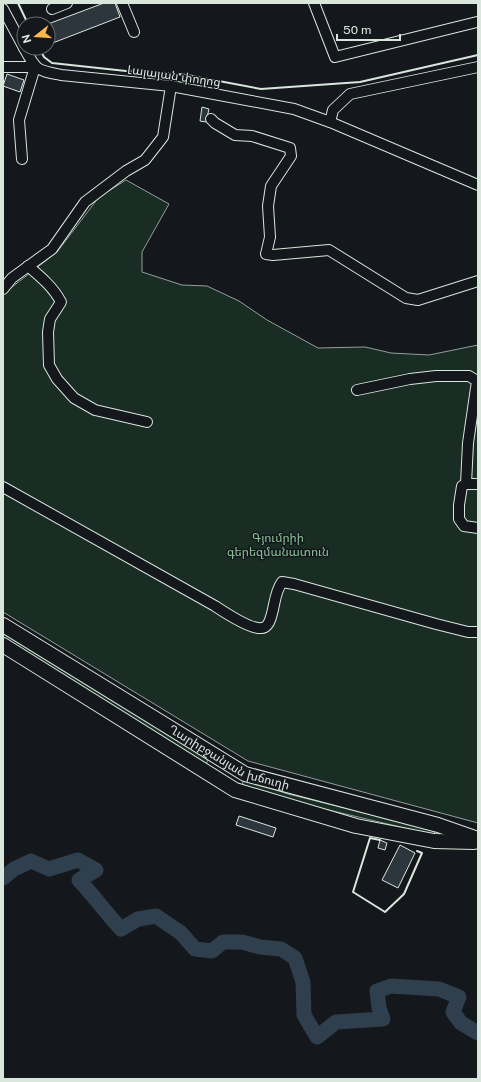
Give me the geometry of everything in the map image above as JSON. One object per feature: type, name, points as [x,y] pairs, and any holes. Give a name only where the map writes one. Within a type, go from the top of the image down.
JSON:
[{"type":"highway","name":"Ղարիբջանյան խճուղի","points":[[3,625],[245,774],[438,825],[478,839]]},
{"type":"highway","name":"Ղարիբջանյան խճուղի","points":[[3,645],[235,790],[356,826],[434,841],[478,842]]},
{"type":"highway","points":[[235,790],[242,772]]},
{"type":"street","points":[[52,9],[67,3]]},
{"type":"street","points":[[122,3],[134,32]]},
{"type":"street","points":[[314,3],[335,57],[477,22]]},
{"type":"street","points":[[3,9],[16,33]]},
{"type":"street","points":[[22,159],[20,120],[35,67],[29,56]]},
{"type":"street","name":"Լալայան փողոց","points":[[3,67],[35,67],[43,71],[61,75],[171,86],[294,109],[330,122],[478,184]]},
{"type":"street","points":[[330,122],[333,110],[350,94],[478,67]]},
{"type":"street","points":[[3,289],[12,278],[52,249],[85,202],[126,171],[145,160],[163,137],[171,86]]},
{"type":"street","points":[[211,119],[235,135],[252,136],[290,148],[291,156],[271,186],[268,206],[270,237],[266,254],[273,256],[329,250],[406,298],[418,300],[478,281]]},
{"type":"street","points":[[28,266],[48,284],[56,293],[61,302],[50,319],[48,332],[49,365],[58,379],[74,398],[95,410],[147,422]]},
{"type":"street","points":[[357,390],[436,376],[469,376],[477,381],[468,442],[466,484]]},
{"type":"street","points":[[478,484],[466,484],[462,486],[459,505],[459,519],[464,526],[478,528]]},
{"type":"street","points":[[3,487],[252,627],[261,629],[266,627],[270,620],[277,588],[282,582],[294,584],[436,624],[468,632],[478,632]]},
{"type":"green space","name":"Գյումրիի գերեզմանատուն","points":[[126,180],[169,204],[142,252],[142,272],[182,285],[207,286],[239,301],[267,320],[318,348],[365,347],[391,353],[429,355],[478,345],[478,823],[248,761],[3,612],[3,294],[57,252],[99,197]]},
{"type":"green space","points":[[3,630],[209,758],[206,764],[3,638]]},
{"type":"green space","points":[[244,779],[288,794],[435,830],[434,835],[316,807],[242,785]]},
{"type":"building","points":[[104,3],[115,3],[120,17],[56,42],[56,21]]},
{"type":"building","points":[[7,74],[24,80],[20,92],[3,86]]},
{"type":"building","points":[[202,107],[209,109],[206,122],[200,121]]},
{"type":"building","points":[[239,816],[276,828],[273,837],[236,825]]},
{"type":"building","points":[[380,840],[387,843],[385,850],[378,848]]},
{"type":"building","points":[[400,845],[415,853],[398,888],[382,880]]},
{"type":"waterway","points":[[3,878],[14,869],[31,861],[49,869],[78,860],[96,870],[79,880],[121,929],[138,919],[156,916],[181,933],[195,949],[212,951],[223,942],[242,942],[260,947],[281,949],[295,958],[303,982],[304,1015],[317,1037],[336,1022],[383,1019],[379,1008],[377,991],[391,986],[439,989],[459,997],[453,1012],[461,1023],[478,1033]]},
{"type":"wall","points":[[18,3],[24,16]]},
{"type":"wall","points":[[43,56],[52,63],[126,71],[187,75],[261,89],[360,82],[478,55]]},
{"type":"wall","points":[[380,840],[370,838],[353,892],[385,912],[404,894],[422,853],[417,851]]}]
